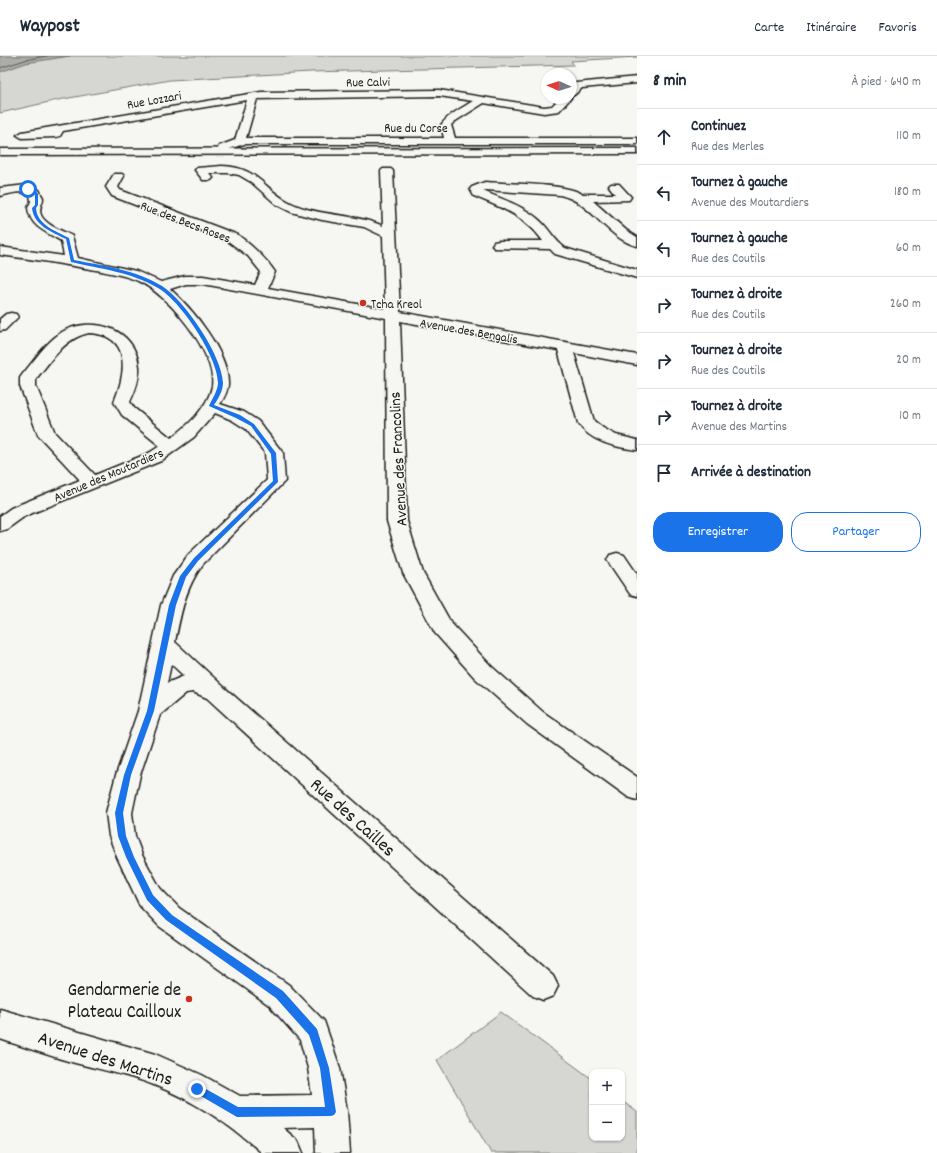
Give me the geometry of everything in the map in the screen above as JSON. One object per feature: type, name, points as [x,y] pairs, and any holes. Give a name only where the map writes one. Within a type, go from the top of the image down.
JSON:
[{"type":"main road","points":[[0,148],[637,147]]},
{"type":"main road","points":[[531,151],[637,158]]},
{"type":"main road","points":[[0,152],[637,151]]},
{"type":"street","points":[[577,88],[579,86],[637,80]]},
{"type":"street","name":"Rue Calvi","points":[[253,96],[439,93],[544,110],[554,109],[559,104]]},
{"type":"street","points":[[243,141],[240,140],[253,96]]},
{"type":"street","name":"Rue Lozzari","points":[[59,129],[253,96]]},
{"type":"street","points":[[450,141],[446,125],[450,120],[482,100]]},
{"type":"street","name":"Rue du Corse","points":[[223,148],[243,141],[637,141]]},
{"type":"street","points":[[207,178],[201,170],[232,170],[243,172],[279,202],[286,206],[304,212],[358,223],[366,223],[390,234]]},
{"type":"street","name":"Avenue des Francolins","points":[[387,171],[397,521],[413,573],[443,628],[483,672],[535,718],[637,790]]},
{"type":"street","name":"Rue des Becs Roses","points":[[118,176],[112,188],[116,193],[233,238],[246,248],[262,262],[268,272],[260,290]]},
{"type":"street","points":[[551,245],[542,231],[532,220],[478,193],[476,189],[485,186],[560,191],[573,194],[581,198],[621,233],[637,242]]},
{"type":"street","points":[[581,198],[629,200],[615,186]]},
{"type":"street","points":[[0,192],[28,189],[37,194],[38,199],[34,208],[35,217],[42,224],[67,239],[72,261]]},
{"type":"street","points":[[499,245],[551,245],[566,253],[637,274]]},
{"type":"street","name":"Avenue des Moutardiers","points":[[0,251],[72,261],[120,271],[143,278],[161,288],[178,303],[199,332],[216,360],[220,383],[217,394],[211,406],[199,424],[171,447],[154,457],[18,512],[0,525]]},
{"type":"street","name":"Avenue des Bengalis","points":[[161,288],[193,279],[260,290],[392,316],[637,360]]},
{"type":"street","points":[[0,316],[11,318],[0,327]]},
{"type":"street","points":[[92,482],[47,435],[28,386],[28,378],[60,341],[74,332],[86,329],[100,329],[111,332],[124,344],[132,370],[122,402],[123,405],[171,447]]},
{"type":"street","points":[[565,347],[586,423],[605,437],[618,442],[637,445]]},
{"type":"street","points":[[211,406],[238,416],[252,425],[274,453],[276,481],[196,559],[183,576],[172,605],[150,711],[128,775],[119,813],[122,836],[130,857],[150,897],[169,918],[279,994],[313,1032],[324,1068],[331,1112],[333,1153]]},
{"type":"street","points":[[637,561],[617,560],[637,589]]},
{"type":"street","name":"Rue des Cailles","points":[[165,644],[218,694],[544,986]]},
{"type":"street","points":[[150,711],[175,688],[191,683],[202,684],[218,694]]},
{"type":"street","name":"Avenue des Martins","points":[[0,1024],[62,1044],[154,1070],[197,1089],[237,1112],[273,1140],[286,1153]]},
{"type":"street","points":[[237,1112],[331,1112]]},
{"type":"shaded area","points":[[0,56],[637,57],[571,61],[574,65],[311,72],[170,80],[58,100],[0,113]]},
{"type":"shaded area","points":[[501,1012],[589,1077],[589,1141],[625,1141],[625,1103],[637,1112],[637,1153],[491,1153],[437,1060]]},
{"type":"water","points":[[0,56],[70,56],[26,63],[0,72]]},
{"type":"place","name":"Tcha Kreol","points":[[363,303]]},
{"type":"place","name":"Gendarmerie de Plateau Cailloux","points":[[189,999]]},
{"type":"route","points":[[28,189],[31,189],[37,194],[37,205],[34,208],[35,217],[42,224],[56,231],[67,239],[72,261],[120,271],[143,278],[171,295],[199,332],[216,360],[220,383],[217,394],[211,406],[238,416],[252,425],[274,453],[276,481],[196,559],[183,576],[172,605],[150,711],[128,775],[119,813],[122,836],[138,875],[150,897],[169,918],[192,932],[279,994],[313,1032],[324,1068],[331,1112],[237,1112],[197,1089]]}]
